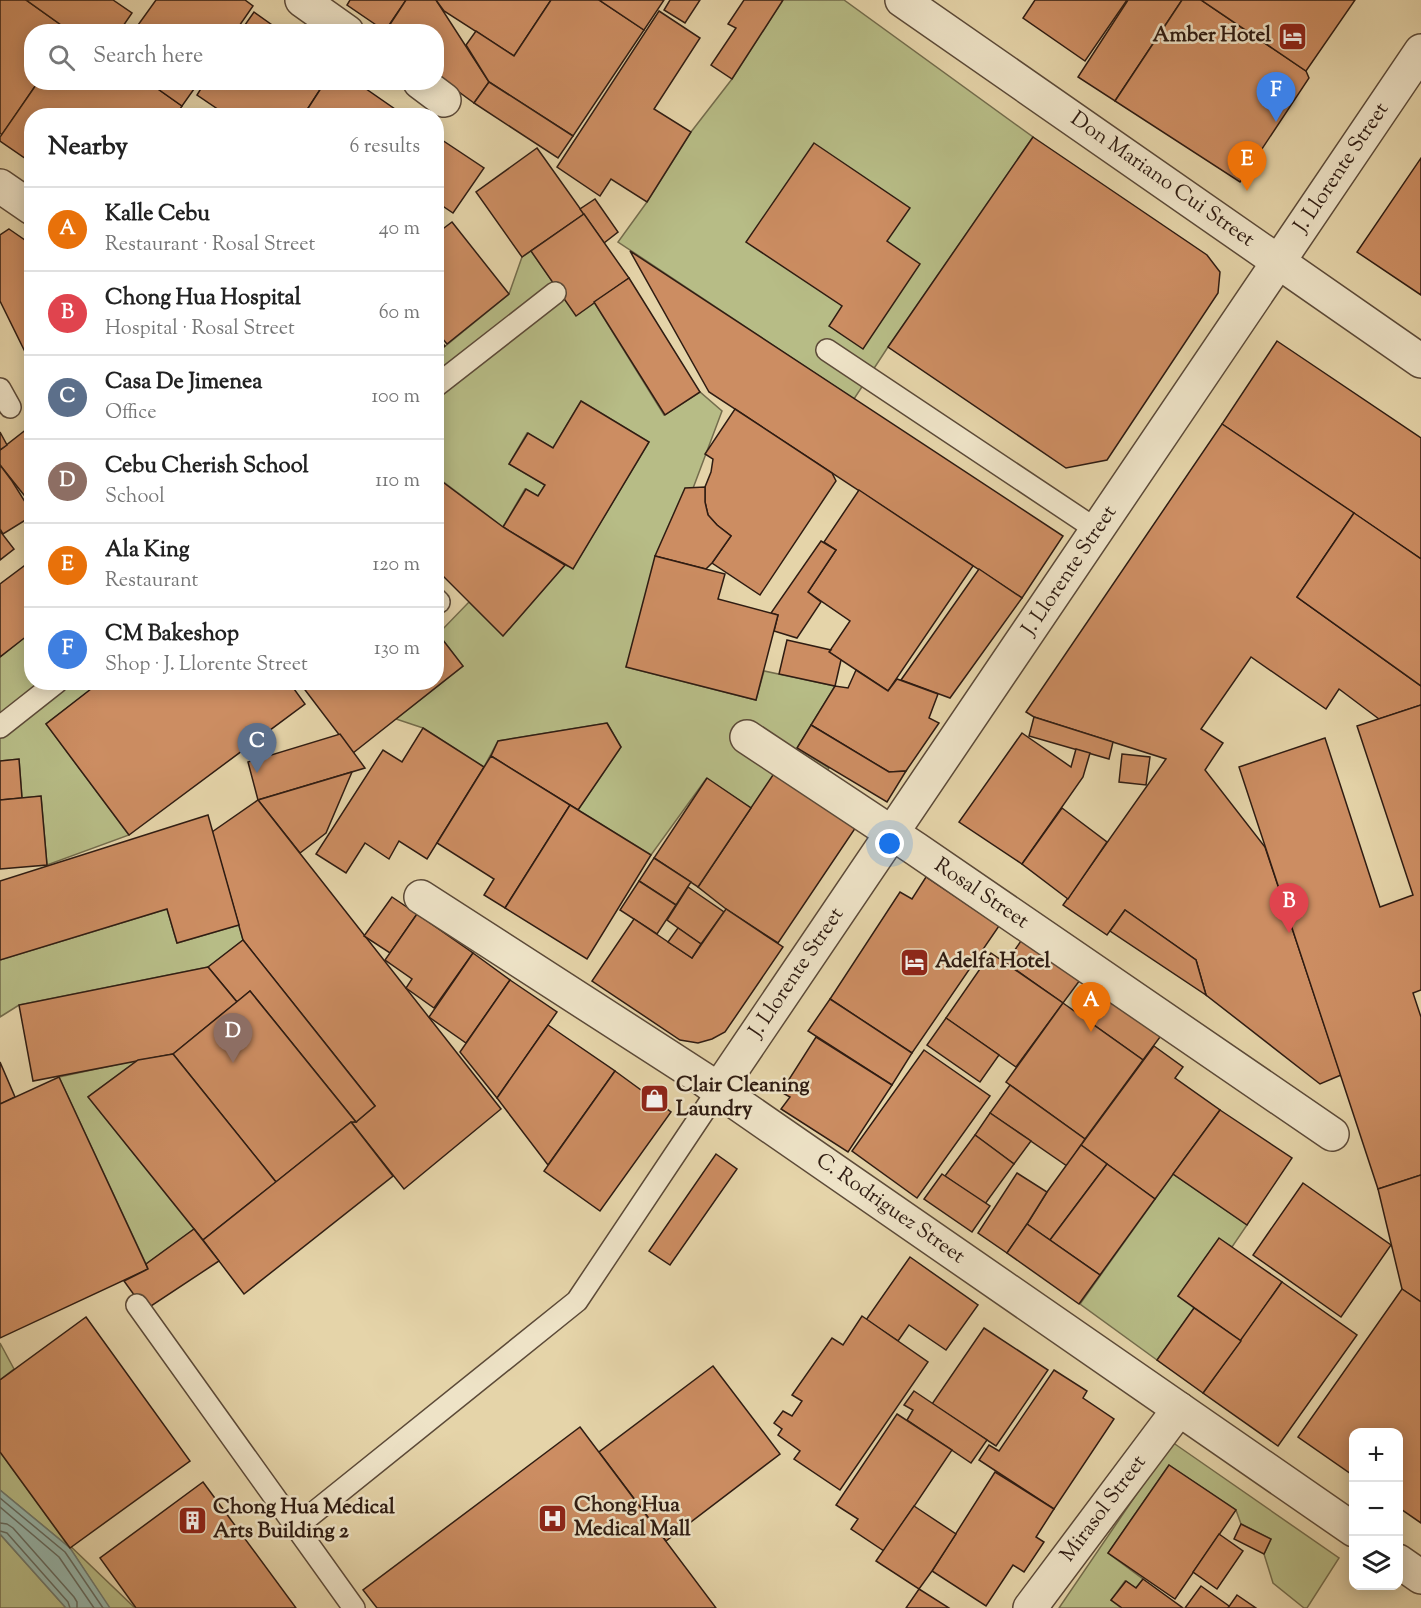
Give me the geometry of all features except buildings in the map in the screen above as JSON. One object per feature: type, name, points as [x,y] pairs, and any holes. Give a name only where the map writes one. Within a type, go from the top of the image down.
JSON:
[{"type":"street","points":[[302,0],[336,24]]},
{"type":"street","name":"Don Mariano Cui Street","points":[[902,0],[1421,361]]},
{"type":"street","name":"J. Llorente Street","points":[[718,1090],[1421,51]]},
{"type":"street","points":[[0,186],[24,202]]},
{"type":"street","name":"Rosal Street","points":[[747,737],[892,833],[1332,1134]]},
{"type":"street","name":"C. Rodriguez Street","points":[[421,897],[703,1079],[1349,1527]]},
{"type":"street","name":"Mirasol Street","points":[[1030,1608],[1179,1409]]},
{"type":"street","points":[[1403,1564],[1421,1577]]},
{"type":"lane","points":[[444,380],[555,293]]},
{"type":"lane","points":[[828,350],[1097,530]]},
{"type":"lane","points":[[0,727],[47,690]]},
{"type":"lane","points":[[296,1527],[577,1301],[718,1090]]},
{"type":"lane","points":[[137,1305],[354,1608]]},
{"type":"green space","points":[[783,0],[844,0],[1033,137],[854,399],[618,242],[647,202],[691,132],[732,79]]},
{"type":"green space","points":[[531,251],[576,315],[594,302],[664,415],[700,392],[722,411],[626,667],[756,700],[764,671],[835,686],[797,748],[829,768],[809,795],[751,808],[706,779],[651,855],[578,810],[621,747],[607,723],[498,741],[484,767],[423,728],[396,719],[433,690],[444,690],[444,681],[463,666],[444,642],[444,628],[469,602],[503,636],[565,565],[573,568],[649,442],[581,401],[553,448],[527,433],[509,464],[545,485],[538,496],[525,489],[503,527],[444,482],[444,347],[509,294],[522,257]]},
{"type":"green space","points":[[24,638],[24,690],[91,690],[46,724],[129,835],[47,865],[41,796],[22,798],[19,759],[0,761],[0,657]]},
{"type":"green space","points":[[167,909],[177,943],[239,925],[243,940],[208,967],[19,1005],[0,1017],[0,960]]},
{"type":"green space","points":[[138,1060],[88,1097],[194,1229],[146,1264],[59,1077]]},
{"type":"green space","points":[[1173,1174],[1247,1225],[1232,1247],[1219,1239],[1178,1296],[1194,1308],[1157,1360],[1080,1304]]},
{"type":"green space","points":[[0,1343],[14,1369],[0,1380]]},
{"type":"green space","points":[[1172,1442],[1339,1558],[1307,1608],[1273,1583],[1264,1554],[1271,1539],[1241,1524],[1236,1510],[1169,1465],[1108,1553],[1143,1579],[1136,1588],[1125,1581],[1111,1600],[1119,1608],[1059,1608]]},
{"type":"green space","points":[[0,1452],[64,1540],[135,1608],[109,1608],[70,1548],[0,1490]]},
{"type":"green space","points":[[0,1534],[66,1608],[0,1608]]},
{"type":"water","points":[[0,1490],[70,1548],[110,1608],[66,1608],[0,1534]]},
{"type":"place","name":"Amber Hotel","points":[[1292,36]]},
{"type":"place","name":"CM Bakeshop","points":[[1276,122]]},
{"type":"place","name":"Ala King","points":[[1247,191]]},
{"type":"place","name":"Casa De Jimenea","points":[[257,773]]},
{"type":"place","name":"Chong Hua Hospital","points":[[1289,933]]},
{"type":"place","name":"Adelfa Hotel","points":[[914,962]]},
{"type":"place","name":"Kalle Cebu","points":[[1091,1032]]},
{"type":"place","name":"Cebu Cherish School","points":[[233,1063]]},
{"type":"place","name":"Clair Cleaning Laundry","points":[[655,1098]]},
{"type":"place","name":"Chong Hua Medical Mall","points":[[553,1518]]},
{"type":"place","name":"Chong Hua Medical Arts Building 2","points":[[192,1520]]}]
